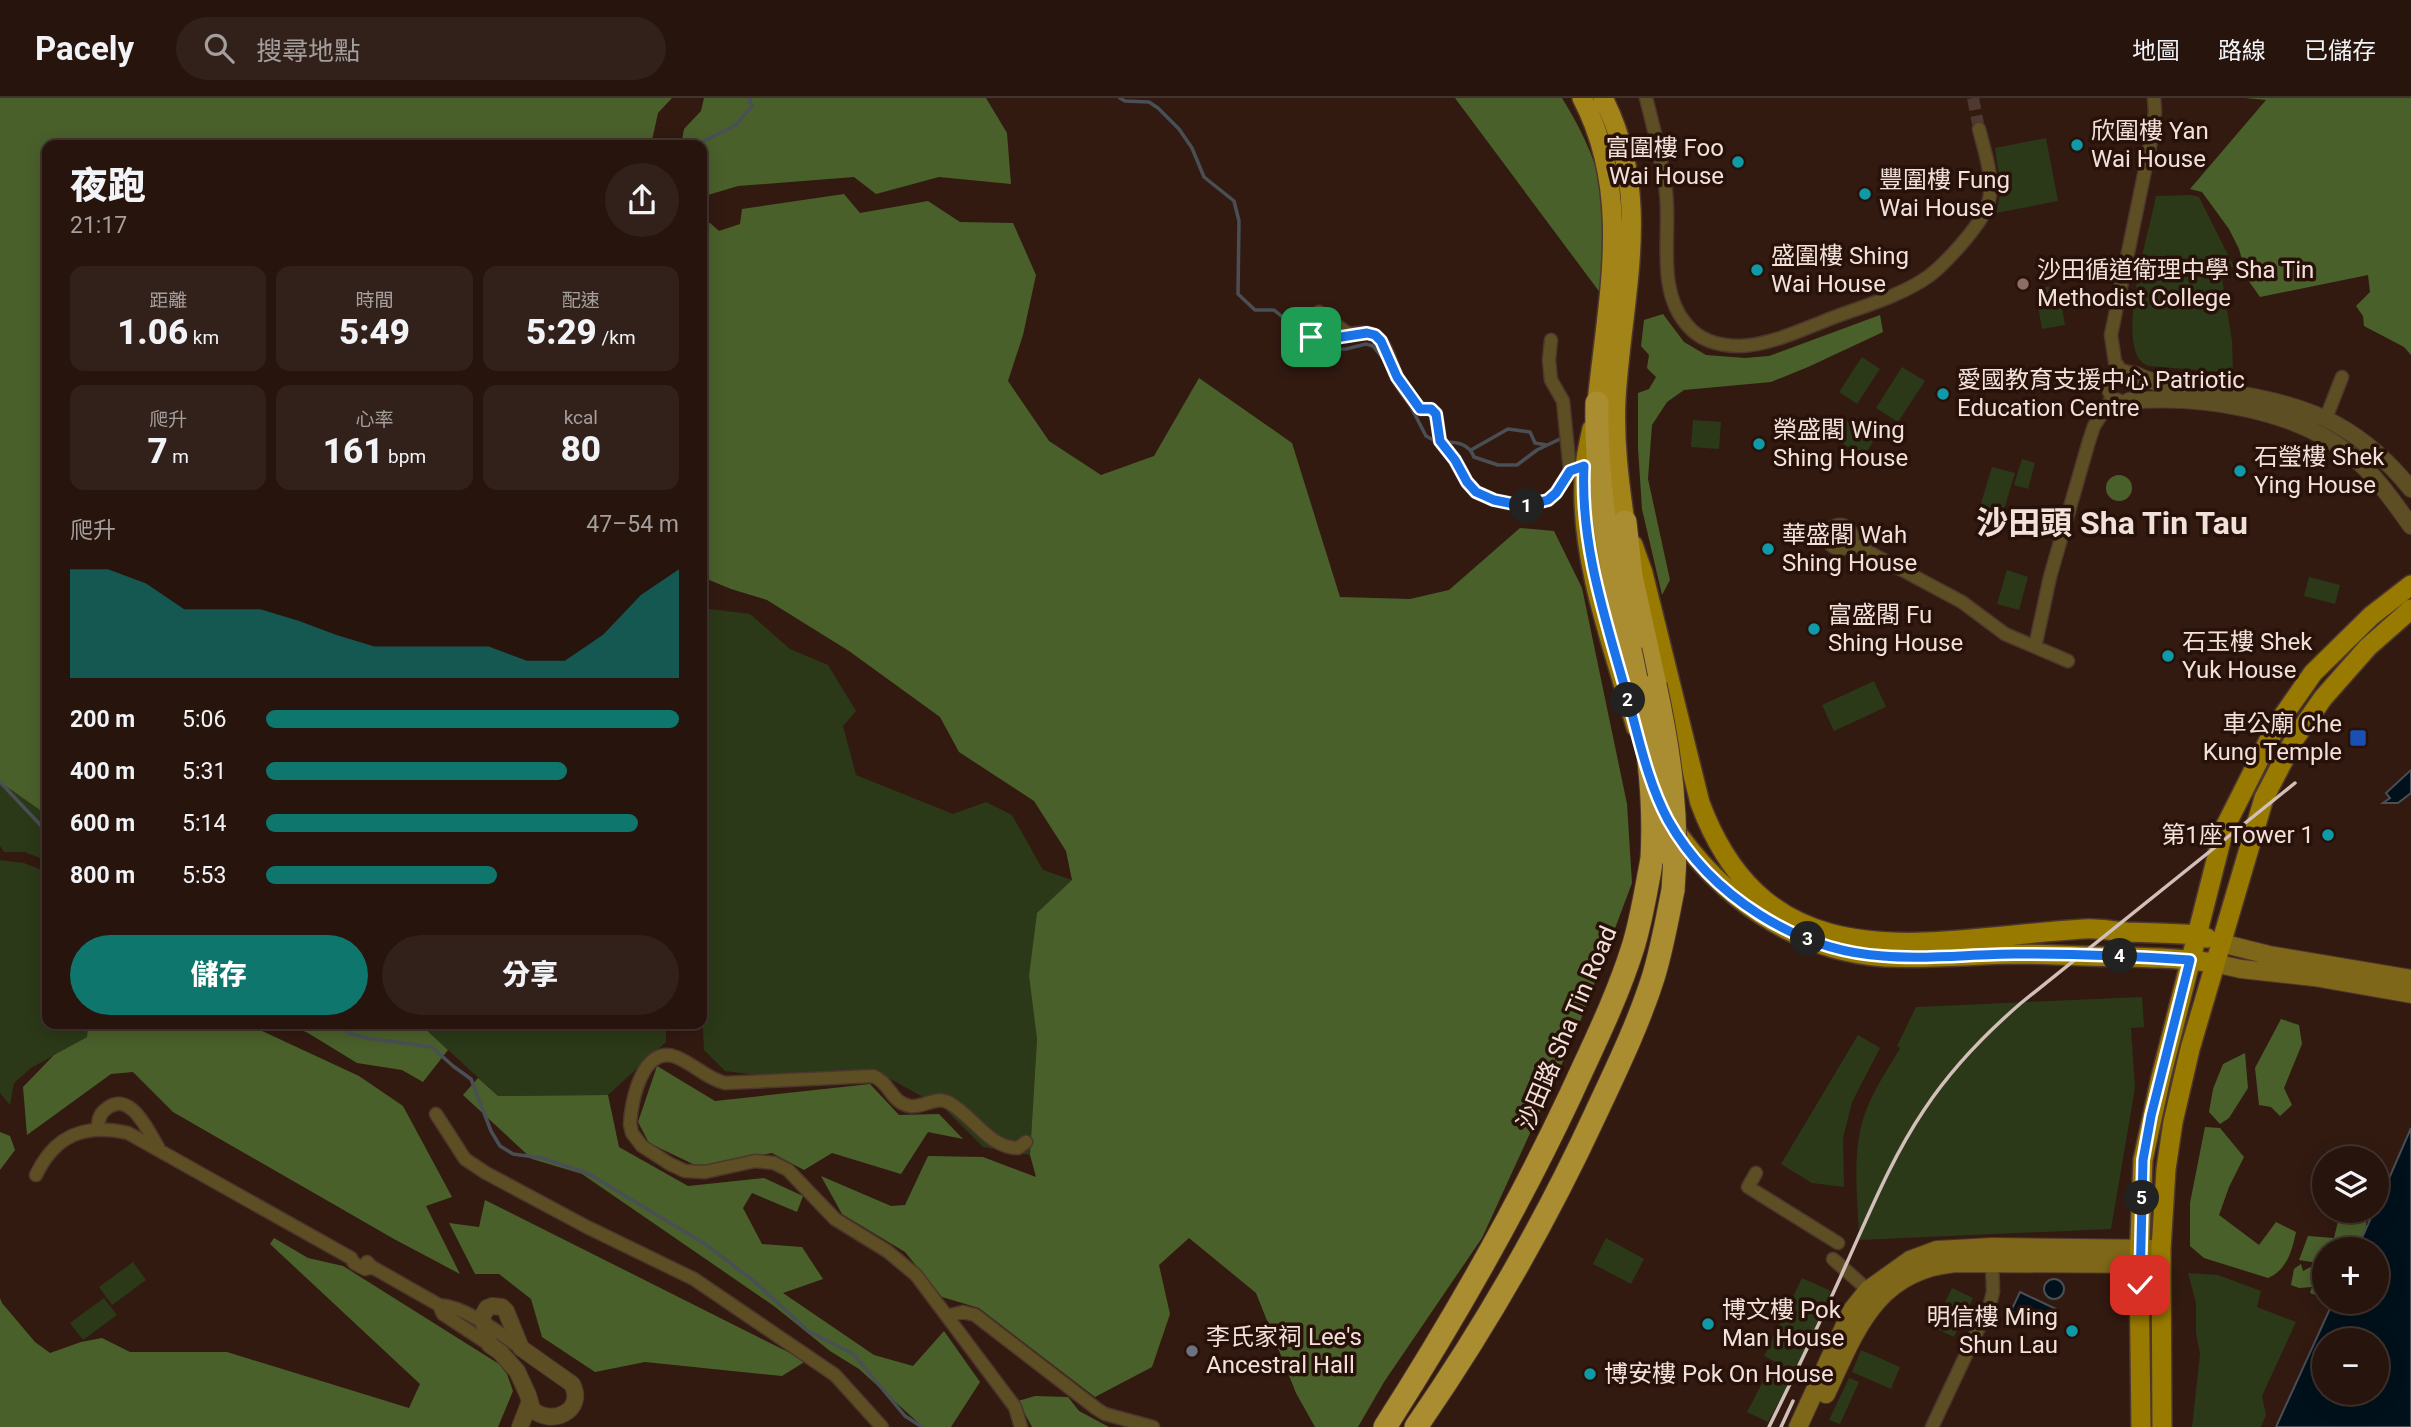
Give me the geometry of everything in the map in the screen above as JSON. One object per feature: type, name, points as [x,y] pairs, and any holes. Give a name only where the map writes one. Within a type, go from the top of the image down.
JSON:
[{"type":"highway","points":[[1582,98],[1606,160],[1614,229],[1611,289],[1597,403]]},
{"type":"highway","points":[[1416,1427],[1506,1289],[1546,1218],[1578,1153],[1653,980],[1672,890],[1676,831],[1673,788],[1655,685],[1631,576],[1617,462],[1616,422],[1632,257],[1632,207],[1628,174],[1620,143],[1603,98]]},
{"type":"highway","name":"沙田路 Sha Tin Road","points":[[1385,1427],[1454,1317],[1516,1206],[1555,1128],[1624,971],[1638,927],[1652,859],[1654,810],[1651,765],[1646,727],[1603,517],[1598,466],[1597,403]]},
{"type":"main road","points":[[1597,403],[1577,469],[1592,570],[1645,762],[1667,819],[1701,864],[1727,890],[1765,917],[1794,933],[1833,947],[1864,954],[1901,957],[2016,954],[2190,960],[2241,970],[2314,977],[2411,994]]},
{"type":"main road","points":[[1625,522],[1643,573],[1700,803],[1711,833],[1736,872],[1773,906],[1793,918],[1832,933],[1899,944],[2088,928],[2196,935],[2269,955],[2411,979]]},
{"type":"main road","points":[[2141,1427],[2139,1256],[2143,1160],[2151,1116],[2224,829],[2281,716],[2313,673],[2371,616],[2411,584]]},
{"type":"main road","points":[[2162,1427],[2161,1256],[2164,1182],[2173,1122],[2214,963],[2264,798],[2283,758],[2323,698],[2381,634],[2411,608]]},
{"type":"main road","points":[[1798,1427],[1852,1310],[1868,1290],[1910,1260],[1937,1250],[1992,1254],[2161,1256]]},
{"type":"main road","points":[[1811,1427],[1863,1317],[1887,1290],[1914,1272],[1934,1265],[1992,1254]]},
{"type":"street","points":[[2129,401],[2139,390],[2138,380],[2115,362],[2111,335],[2152,136],[2154,98]]},
{"type":"street","points":[[1647,102],[1666,191],[1668,278],[1671,293],[1680,316],[1688,327],[1711,341],[1726,345],[1743,346],[1797,331],[1910,287],[1942,265],[1980,219],[1990,198],[1990,179],[1979,129]]},
{"type":"street","points":[[1319,312],[1350,335]]},
{"type":"street","points":[[1311,337],[1322,340],[1367,333],[1375,335],[1381,341],[1397,377],[1420,409],[1431,409],[1436,414],[1440,441],[1467,482],[1476,492],[1524,506],[1548,500],[1577,469],[1563,401],[1551,380],[1551,340]]},
{"type":"street","points":[[2411,489],[2387,460],[2364,441],[2326,418],[2272,400],[2168,386],[2127,372],[2112,374],[2108,380],[2107,390],[2112,398],[2120,402],[2166,400],[2253,410],[2276,415],[2315,431],[2354,457],[2373,476],[2411,526]]},
{"type":"street","points":[[2326,418],[2342,377]]},
{"type":"street","points":[[2035,647],[2050,577],[2091,434],[2112,398]]},
{"type":"street","points":[[1850,542],[1962,602],[2005,634],[2068,661]]},
{"type":"street","points":[[1021,1427],[1015,1407],[922,1282],[903,1263],[835,1219],[783,1167],[768,1161],[755,1161],[694,1173],[670,1164],[647,1150],[634,1137],[629,1124],[644,1069],[653,1058],[666,1055],[679,1058],[725,1083],[873,1076],[885,1083],[895,1098],[906,1105],[916,1106],[943,1100],[1004,1146],[1018,1148],[1026,1142]]},
{"type":"street","points":[[99,1129],[100,1116],[104,1110],[116,1104],[129,1106],[160,1150]]},
{"type":"street","points":[[436,1114],[465,1159],[587,1227],[694,1279],[835,1375],[882,1427]]},
{"type":"street","points":[[36,1175],[49,1151],[63,1140],[99,1129],[128,1133],[351,1258],[365,1269],[372,1267],[439,1305],[447,1305],[482,1322],[568,1380],[574,1388],[575,1403],[566,1416],[542,1424],[517,1371],[500,1352],[443,1314],[439,1305]]},
{"type":"street","points":[[1756,1173],[1748,1187],[1838,1243]]},
{"type":"street","points":[[1932,1427],[1990,1304],[1993,1292],[1992,1254]]},
{"type":"street","points":[[1833,1259],[1868,1290]]},
{"type":"street","points":[[490,1345],[482,1317],[487,1308],[492,1306],[502,1307],[508,1315],[521,1348]]},
{"type":"street","points":[[947,1316],[963,1312],[975,1315],[1101,1412],[1153,1427]]},
{"type":"street","points":[[520,1427],[532,1384],[550,1373],[560,1374]]},
{"type":"green space","points":[[0,98],[672,98],[658,113],[652,140],[42,140],[42,811],[0,782]]},
{"type":"green space","points":[[704,98],[986,98],[1007,133],[1011,184],[939,177],[876,194],[854,177],[738,186],[708,195],[707,140],[682,140],[684,129],[701,111]]},
{"type":"green space","points":[[1455,98],[1562,98],[1585,141],[1601,187],[1605,226],[1601,294]]},
{"type":"green space","points":[[2245,98],[2411,98],[2411,355],[2404,347],[2364,326],[2363,316],[2356,306],[2370,292],[2368,275],[2260,297],[2248,280],[2239,249],[2229,229],[2202,192],[2190,189],[2266,100]]},
{"type":"green space","points":[[2046,138],[2058,201],[1996,213],[2001,190],[1995,148]]},
{"type":"green space","points":[[844,194],[860,213],[928,201],[960,222],[1013,223],[1036,275],[1023,335],[1008,381],[1049,441],[1101,475],[1154,456],[1199,378],[1292,443],[1340,597],[1410,599],[1449,590],[1520,528],[1554,531],[1582,588],[1627,804],[1632,883],[1575,1035],[1482,1238],[1384,1382],[1358,1427],[1315,1427],[1296,1393],[1256,1293],[1189,1238],[1159,1265],[1170,1314],[1152,1367],[1095,1397],[979,1308],[942,1297],[905,1252],[842,1214],[821,1176],[891,1206],[905,1205],[928,1156],[983,1157],[1036,1177],[1030,1155],[1037,1039],[1029,976],[1037,913],[1072,880],[1066,851],[1034,801],[959,752],[940,717],[849,651],[767,600],[707,579],[707,224],[710,223],[719,231],[740,224],[742,209]]},
{"type":"green space","points":[[2156,196],[2199,197],[2234,267],[2226,267],[2221,271],[2232,341],[2233,373],[2149,366],[2138,357],[2133,339],[2136,288]]},
{"type":"green space","points":[[2058,285],[2065,325],[2042,329],[2035,289]]},
{"type":"green space","points":[[1663,314],[1684,342],[1706,355],[1745,358],[1769,356],[1880,315],[1883,332],[1771,382],[1684,390],[1667,402],[1652,425],[1648,479],[1670,580],[1662,595],[1642,509],[1638,393],[1649,389],[1656,377],[1647,368],[1649,355],[1641,346],[1644,320]]},
{"type":"green space","points":[[1862,357],[1880,369],[1857,404],[1839,392]]},
{"type":"green space","points":[[1902,367],[1925,381],[1898,422],[1876,408]]},
{"type":"green space","points":[[1840,416],[1875,439],[1863,457],[1829,434]]},
{"type":"green space","points":[[1693,420],[1721,422],[1719,449],[1691,447]]},
{"type":"green space","points":[[2022,459],[2035,463],[2028,489],[2014,485]]},
{"type":"green space","points":[[1992,467],[2015,473],[2002,516],[1979,510]]},
{"type":"green space","points":[[2119,475],[2128,479],[2132,488],[2128,497],[2119,501],[2110,497],[2106,488],[2110,479]]},
{"type":"green space","points":[[2007,570],[2028,577],[2019,610],[1997,604]]},
{"type":"green space","points":[[2309,577],[2340,585],[2335,604],[2304,596]]},
{"type":"green space","points":[[707,609],[750,614],[790,649],[828,665],[856,711],[843,726],[856,775],[953,814],[986,802],[1012,815],[1043,870],[1072,880],[1029,976],[1037,1039],[1030,1155],[983,1147],[945,1109],[876,1071],[789,1079],[725,1071],[704,1050],[703,1029],[707,1029]]},
{"type":"green space","points":[[1874,681],[1886,707],[1834,731],[1822,705]]},
{"type":"green space","points":[[0,782],[42,811],[42,859],[25,852],[4,852],[0,846]]},
{"type":"green space","points":[[0,860],[24,863],[42,870],[42,1029],[88,1029],[87,1037],[31,1068],[14,1083],[10,1105],[0,1093]]},
{"type":"green space","points":[[2142,997],[2144,1027],[2131,1028],[2135,1088],[2111,1229],[1859,1240],[1856,1171],[1860,1131],[1871,1098],[1900,1048],[1897,1046],[1916,1007]]},
{"type":"green space","points":[[2281,1019],[2299,1025],[2302,1044],[2284,1088],[2292,1105],[2280,1116],[2271,1107],[2259,1105],[2255,1068]]},
{"type":"green space","points":[[88,1029],[258,1029],[359,1076],[403,1106],[452,1197],[426,1206],[460,1274],[173,1112],[133,1072],[111,1074],[27,1135],[23,1087],[54,1055],[87,1037]]},
{"type":"green space","points":[[299,1029],[425,1029],[448,1050],[423,1082],[402,1070],[357,1063]]},
{"type":"green space","points":[[425,1029],[666,1029],[666,1042],[608,1095],[498,1096]]},
{"type":"green space","points":[[1858,1035],[1880,1048],[1852,1102],[1843,1138],[1844,1187],[1812,1183],[1781,1164]]},
{"type":"green space","points":[[2245,1053],[2248,1088],[2229,1118],[2220,1124],[2209,1112],[2213,1089],[2223,1064]]},
{"type":"green space","points":[[657,1066],[715,1101],[870,1084],[899,1115],[939,1114],[963,1139],[928,1132],[901,1174],[832,1153],[804,1170],[772,1153],[699,1167],[649,1143],[638,1122]]},
{"type":"green space","points":[[478,1078],[498,1096],[608,1095],[619,1147],[688,1186],[764,1178],[803,1196],[797,1212],[752,1193],[743,1208],[762,1244],[802,1247],[823,1279],[783,1293],[874,1355],[913,1366],[944,1331],[980,1382],[951,1427],[923,1427],[859,1369],[830,1351],[774,1306],[582,1174],[532,1159],[463,1095]]},
{"type":"green space","points":[[2205,1127],[2220,1128],[2244,1157],[2219,1215],[2259,1245],[2276,1222],[2296,1232],[2284,1265],[2268,1278],[2204,1258],[2190,1246],[2190,1203]]},
{"type":"green space","points":[[0,1132],[10,1136],[15,1150],[0,1170]]},
{"type":"green space","points":[[485,1200],[806,1361],[782,1376],[645,1362],[595,1372],[542,1337],[531,1299],[499,1274],[475,1274],[449,1223],[479,1227]]},
{"type":"green space","points":[[2338,1223],[2366,1223],[2366,1237],[2334,1237]]},
{"type":"green space","points":[[2308,1236],[2321,1237],[2312,1237],[2312,1262],[2299,1260]]},
{"type":"green space","points":[[274,1238],[308,1258],[343,1266],[499,1364],[507,1374],[513,1391],[498,1427],[0,1427],[0,1298],[35,1342],[50,1353],[102,1338],[130,1352],[227,1352],[409,1408],[420,1384],[270,1244]]},
{"type":"green space","points":[[1606,1238],[1644,1259],[1631,1284],[1593,1264]]},
{"type":"green space","points":[[133,1262],[146,1280],[112,1305],[99,1287]]},
{"type":"green space","points":[[2301,1264],[2303,1271],[2312,1266],[2312,1287],[2299,1288],[2291,1285],[2294,1269]]},
{"type":"green space","points":[[2188,1273],[2218,1275],[2261,1291],[2257,1307],[2296,1322],[2262,1396],[2266,1415],[2261,1427],[2192,1427],[2200,1354],[2196,1333],[2196,1303]]},
{"type":"green space","points":[[1802,1278],[1831,1291],[1796,1370],[1790,1370],[1764,1356]]},
{"type":"green space","points":[[1952,1288],[1973,1298],[1954,1337],[1933,1327]]},
{"type":"green space","points":[[104,1298],[117,1315],[83,1340],[70,1323]]},
{"type":"green space","points":[[1861,1350],[1900,1367],[1891,1389],[1852,1372]]},
{"type":"green space","points":[[1768,1372],[1789,1383],[1768,1422],[1747,1412]]},
{"type":"green space","points":[[1849,1378],[1859,1382],[1840,1424],[1829,1420]]},
{"type":"green space","points":[[1035,1396],[1068,1397],[1079,1411],[1109,1427],[1032,1427],[1018,1401]]},
{"type":"water","points":[[2411,770],[2411,793],[2398,803],[2383,803],[2390,798],[2386,793]]},
{"type":"water","points":[[2411,1128],[2411,1427],[2276,1427],[2312,1348],[2312,1405],[2389,1405],[2389,1328],[2321,1328],[2328,1314],[2389,1314],[2389,1237],[2362,1237],[2369,1223],[2389,1223],[2389,1178]]},
{"type":"water","points":[[2054,1279],[2061,1282],[2064,1289],[2061,1296],[2054,1299],[2047,1296],[2044,1289],[2047,1282]]},
{"type":"water","points":[[2020,1292],[2056,1309],[2047,1327],[2011,1311]]},
{"type":"waterway","points":[[706,140],[736,125],[752,106],[749,98]]},
{"type":"waterway","points":[[1120,98],[1125,101],[1149,102],[1158,108],[1179,129],[1192,148],[1204,177],[1234,201],[1239,221],[1238,294],[1255,310],[1274,310],[1311,350],[1346,349],[1366,344],[1373,346],[1385,361]]},
{"type":"waterway","points":[[1411,407],[1426,436],[1437,442]]},
{"type":"waterway","points":[[1471,450],[1508,429],[1530,432],[1535,443],[1547,445]]},
{"type":"waterway","points":[[1445,442],[1462,445],[1469,449],[1474,457],[1498,465],[1517,465],[1537,450],[1562,438]]},
{"type":"waterway","points":[[0,782],[42,827]]},
{"type":"waterway","points":[[344,1029],[350,1034],[366,1038],[432,1047],[471,1079],[491,1131],[500,1146],[513,1154],[542,1158],[589,1174],[705,1244],[754,1281],[808,1331],[853,1354],[905,1416],[922,1427]]},
{"type":"tunnel","points":[[1973,98],[1979,129]]},
{"type":"railway","points":[[1769,1427],[1891,1167],[1912,1129],[1945,1080],[1981,1040],[2021,1003],[2295,783]]},
{"type":"railway","points":[[1781,1427],[1793,1401]]},
{"type":"place","name":"欣圍樓 Yan Wai House","points":[[2077,145]]},
{"type":"place","name":"富圍樓 Foo Wai House","points":[[1738,162]]},
{"type":"place","name":"豐圍樓 Fung Wai House","points":[[1865,194]]},
{"type":"place","name":"盛圍樓 Shing Wai House","points":[[1757,270]]},
{"type":"place","name":"沙田循道衛理中學 Sha Tin Methodist College","points":[[2023,284]]},
{"type":"place","name":"愛國教育支援中心 Patriotic Education Centre","points":[[1943,394]]},
{"type":"place","name":"榮盛閣 Wing Shing House","points":[[1759,444]]},
{"type":"place","name":"石瑩樓 Shek Ying House","points":[[2240,471]]},
{"type":"place","name":"華盛閣 Wah Shing House","points":[[1768,549]]},
{"type":"place","name":"富盛閣 Fu Shing House","points":[[1814,629]]},
{"type":"place","name":"石玉樓 Shek Yuk House","points":[[2168,656]]},
{"type":"place","name":"車公廟 Che Kung Temple","points":[[2358,738]]},
{"type":"place","name":"第1座 Tower 1","points":[[2328,835]]},
{"type":"place","name":"博文樓 Pok Man House","points":[[1708,1324]]},
{"type":"place","name":"明信樓 Ming Shun Lau","points":[[2072,1331]]},
{"type":"place","name":"李氏家祠 Lee's Ancestral Hall","points":[[1192,1351]]},
{"type":"place","name":"博安樓 Pok On House","points":[[1590,1374]]},
{"type":"district","name":"沙田頭 Sha Tin Tau","points":[[2112,523]]},
{"type":"route","points":[[1311,337],[1322,340],[1367,333],[1375,335],[1381,341],[1397,377],[1420,409],[1431,409],[1436,414],[1440,441],[1476,492],[1511,504],[1524,506],[1538,503],[1548,500],[1556,493],[1570,471],[1584,466],[1585,522],[1592,570],[1645,762],[1667,819],[1684,844],[1717,882],[1756,912],[1813,941],[1884,957],[2016,954],[2190,960],[2151,1116],[2143,1160],[2140,1285]]}]
